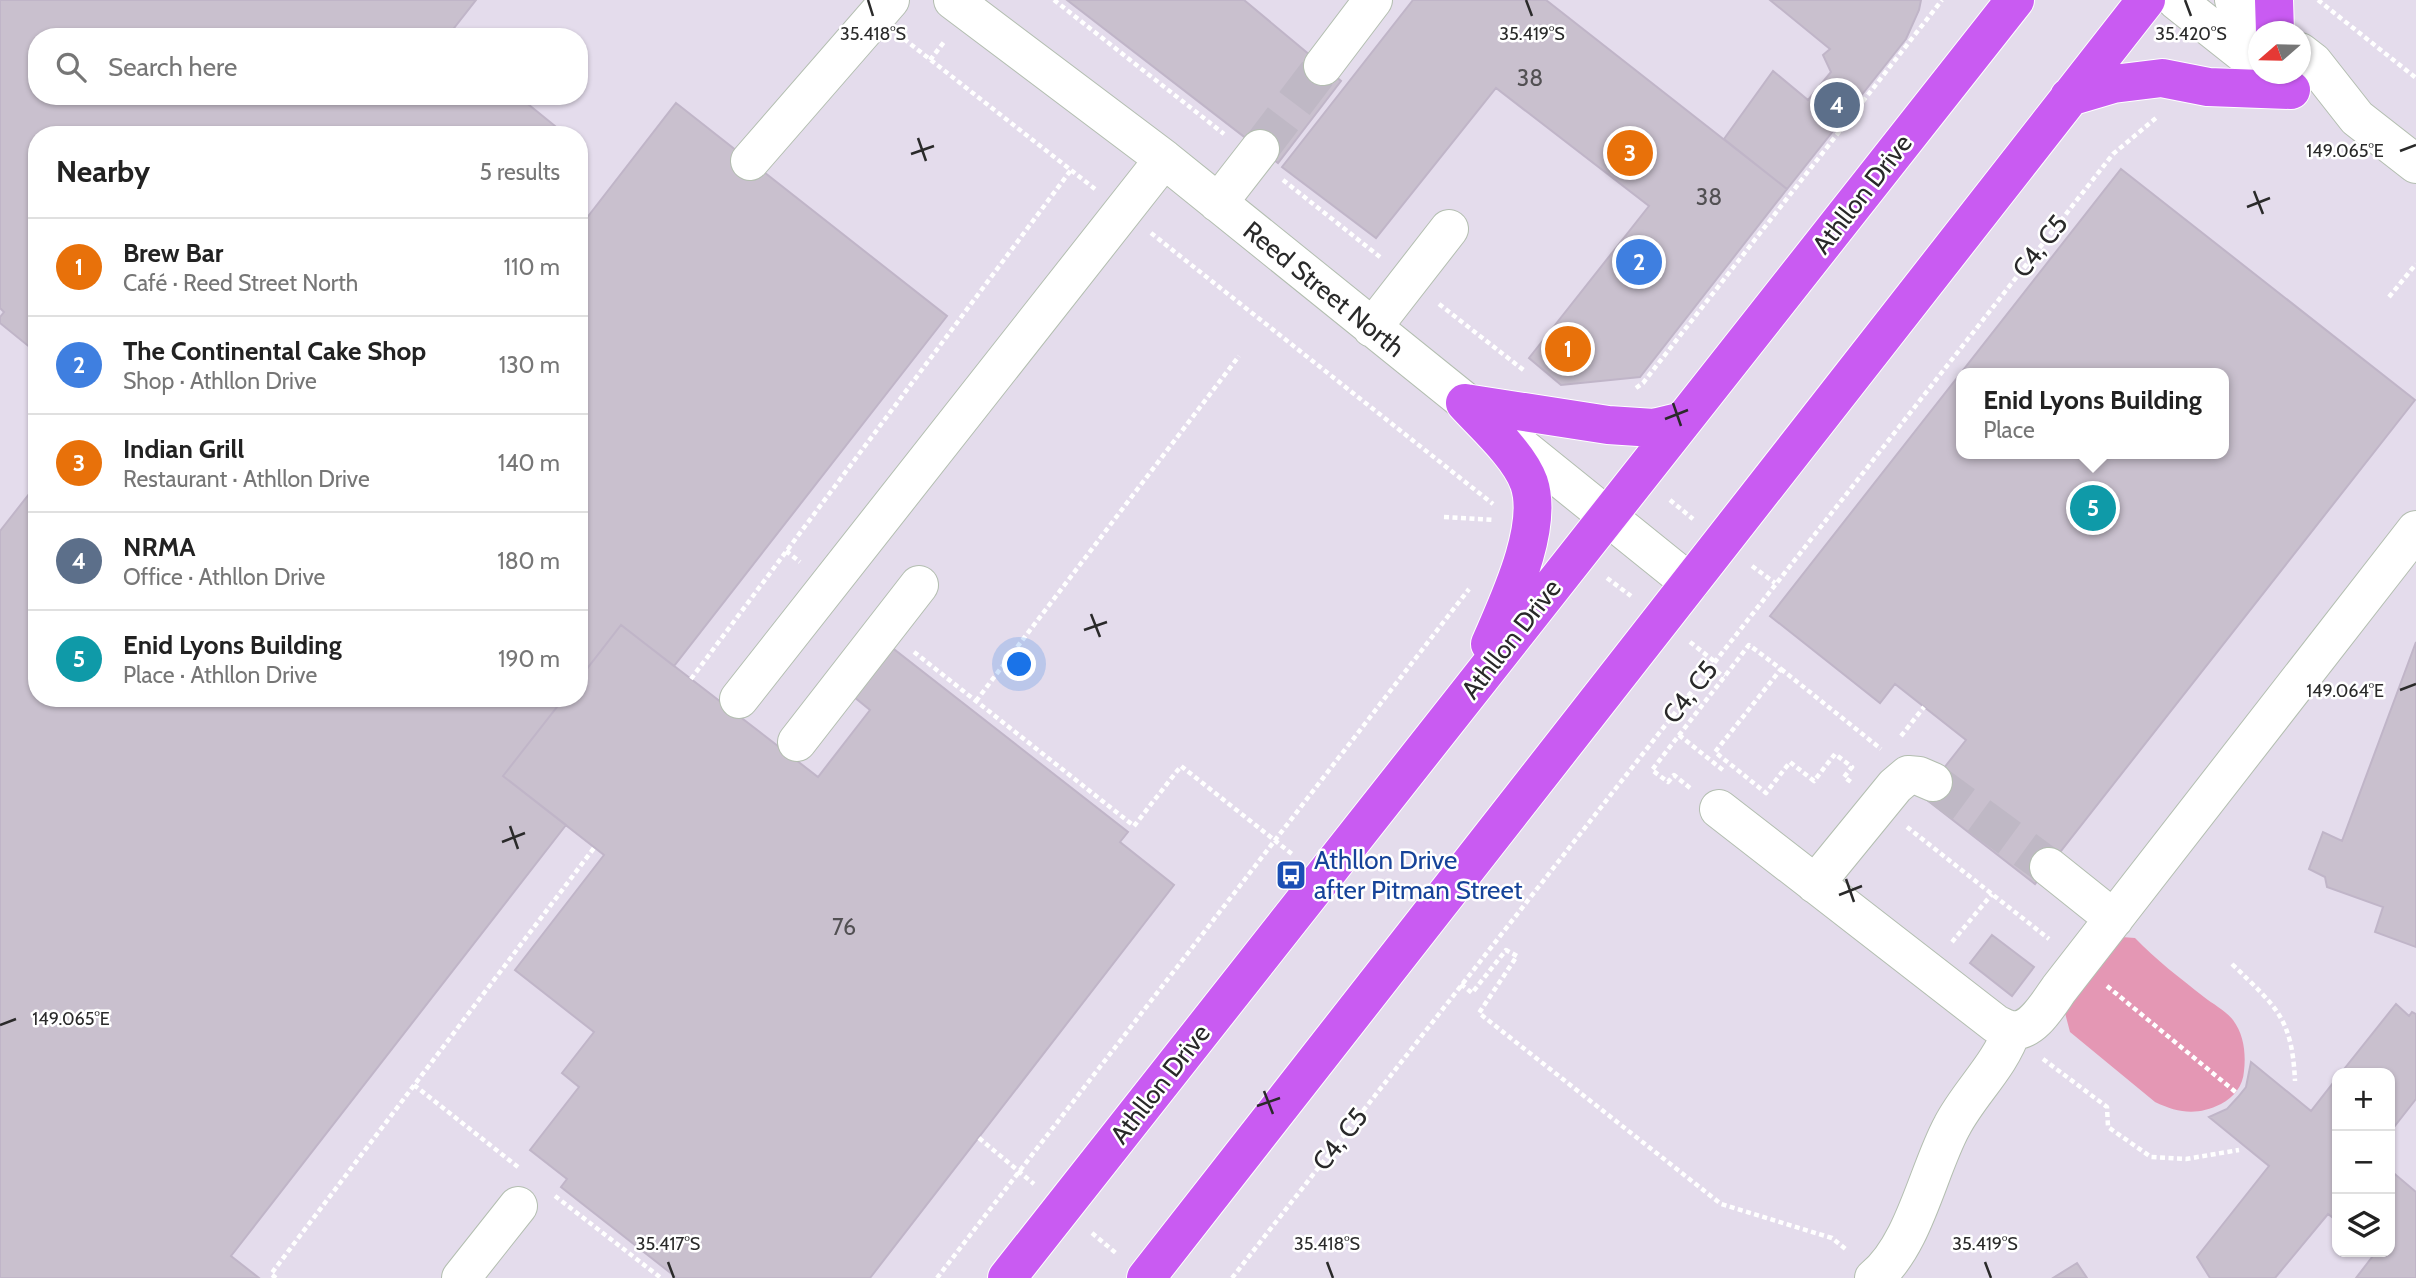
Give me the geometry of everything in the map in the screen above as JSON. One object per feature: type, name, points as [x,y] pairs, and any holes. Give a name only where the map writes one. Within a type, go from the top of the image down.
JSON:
[{"type":"main road","name":"Athllon Drive","points":[[1007,1278],[2015,0]]},
{"type":"main road","points":[[1146,1278],[2146,0]]},
{"type":"main road","points":[[2274,0],[2274,21]]},
{"type":"main road","points":[[2069,97],[2113,84],[2162,78],[2208,87],[2252,84]]},
{"type":"main road","points":[[1465,403],[1608,425],[1654,428],[1683,421]]},
{"type":"main road","points":[[1465,403],[1517,461],[1529,484],[1532,526],[1515,586],[1468,694]]},
{"type":"street","points":[[750,161],[890,0]]},
{"type":"street","name":"Reed Street North","points":[[953,0],[1164,159],[1606,518],[1690,583]]},
{"type":"street","points":[[1323,66],[1373,0]]},
{"type":"street","points":[[2176,0],[2248,56]]},
{"type":"street","points":[[2234,0],[2260,21]]},
{"type":"street","points":[[2311,60],[2357,118]]},
{"type":"street","points":[[2285,84],[2357,118],[2416,164]]},
{"type":"street","points":[[1218,203],[1256,153]]},
{"type":"street","points":[[739,698],[1164,159]]},
{"type":"street","points":[[1372,328],[1449,229]]},
{"type":"street","points":[[1878,1275],[1898,1249],[1951,1126],[2009,1039],[2035,1020],[2416,530]]},
{"type":"street","points":[[797,742],[919,585]]},
{"type":"street","points":[[1815,884],[1895,786],[1908,775],[1933,782]]},
{"type":"street","points":[[1726,794],[1815,884],[1996,1024],[2009,1039]]},
{"type":"street","points":[[2049,867],[2114,919]]},
{"type":"street","points":[[461,1278],[517,1206]]},
{"type":"path","points":[[1054,0],[1256,153],[1526,373]]},
{"type":"path","points":[[1633,390],[1643,383],[1941,0]]},
{"type":"path","points":[[2318,0],[2416,78]]},
{"type":"path","points":[[930,60],[1490,500],[1498,510]]},
{"type":"path","name":"C4, C5","points":[[1232,1278],[2113,153],[2158,116]]},
{"type":"path","points":[[691,679],[1071,170]]},
{"type":"path","points":[[2389,297],[2416,264]]},
{"type":"path","points":[[976,701],[1239,356]]},
{"type":"path","points":[[1444,517],[1506,521]]},
{"type":"path","points":[[786,551],[829,584]]},
{"type":"path","points":[[937,1278],[1470,589]]},
{"type":"path","points":[[885,629],[1134,827],[1181,766],[1301,861]]},
{"type":"path","points":[[1652,770],[1749,645],[1876,745]]},
{"type":"path","points":[[1710,666],[1724,677]]},
{"type":"path","points":[[1781,669],[1715,752],[1766,793],[1790,762],[1814,781],[1835,754],[1852,767],[1844,777],[2080,963],[2238,1094]]},
{"type":"path","points":[[1894,745],[1924,707]]},
{"type":"path","points":[[1679,735],[1724,770]]},
{"type":"path","points":[[1726,794],[1724,770],[1729,763]]},
{"type":"path","points":[[276,1278],[271,1274],[594,848]]},
{"type":"path","points":[[1928,971],[1992,894]]},
{"type":"path","points":[[1461,984],[1472,993],[1506,950],[1517,956],[1479,1013],[1721,1204],[1832,1238],[1878,1275]]},
{"type":"path","points":[[2232,964],[2270,1001],[2286,1023],[2294,1056],[2295,1081]]},
{"type":"path","points":[[2009,1039],[2046,1060],[2107,1107],[2108,1127],[2151,1157],[2186,1159],[2239,1150]]},
{"type":"path","points":[[979,1138],[1017,1170]]},
{"type":"shaded area","points":[[2122,937],[2135,938],[2168,969],[2227,1014],[2237,1026],[2242,1038],[2245,1064],[2242,1082],[2226,1101],[2196,1112],[2180,1111],[2155,1102],[2070,1032],[2065,1013]]},
{"type":"building","points":[[0,0],[476,0],[454,28],[28,28],[28,105],[529,105],[555,126],[28,126],[28,346],[0,323],[4,312],[0,308]]},
{"type":"building","points":[[1067,0],[1244,0],[1341,81],[1278,163]]},
{"type":"building","points":[[1413,0],[1546,0],[1787,189],[1640,377],[1561,385],[1529,358],[1649,206],[1496,88],[1376,238],[1282,167]]},
{"type":"building","points":[[1770,0],[1921,0],[1906,39],[1787,189],[1724,139],[1773,71],[1808,100],[1831,72],[1823,55],[1830,49]]},
{"type":"building","points":[[676,103],[947,316],[674,666],[621,625],[588,667],[588,216]]},
{"type":"building","points":[[2121,169],[2415,400],[2035,884],[1922,796],[1966,740],[1895,684],[1880,703],[1770,616],[1956,379],[1956,459],[2229,459],[2229,368],[1965,368]]},
{"type":"building","points":[[28,495],[28,707],[557,707],[503,776],[566,825],[231,1256],[259,1278],[0,1278],[0,531]]},
{"type":"building","points":[[621,625],[818,777],[870,710],[848,692],[886,643],[1128,832],[1120,842],[1174,885],[870,1278],[677,1278],[561,1187],[567,1179],[530,1150],[579,1087],[562,1073],[594,1032],[515,970],[604,855],[503,776],[557,707],[588,707],[588,667]]},
{"type":"building","points":[[2416,642],[2416,947],[2375,932],[2383,907],[2327,887],[2325,877],[2309,869],[2323,832],[2342,841]]},
{"type":"building","points":[[1992,935],[2034,967],[2012,996],[1970,963]]},
{"type":"building","points":[[2396,1004],[2409,1016],[2412,1012],[2416,1014],[2416,1099],[2395,1126],[2395,1068],[2345,1068]]},
{"type":"building","points":[[2251,1062],[2311,1111],[2332,1084],[2332,1217],[2328,1214],[2275,1278],[2210,1278],[2197,1257],[2269,1166],[2209,1117],[2227,1109],[2246,1087]]},
{"type":"building","points":[[2395,1174],[2416,1192],[2416,1278],[2356,1278],[2372,1257],[2395,1257]]},
{"type":"building","points":[[2077,1263],[2087,1278],[2053,1278]]},
{"type":"tunnel","points":[[1260,149],[1323,66]]},
{"type":"tunnel","points":[[1933,782],[2049,867]]},
{"type":"place","name":"NRMA","points":[[1837,105]]},
{"type":"place","name":"Indian Grill","points":[[1630,153]]},
{"type":"place","name":"The Continental Cake Shop","points":[[1639,262]]},
{"type":"place","name":"Brew Bar","points":[[1568,349]]},
{"type":"place","name":"Enid Lyons Building","points":[[2093,508]]},
{"type":"place","name":"Athllon Drive after Pitman Street","points":[[1291,875]]}]
